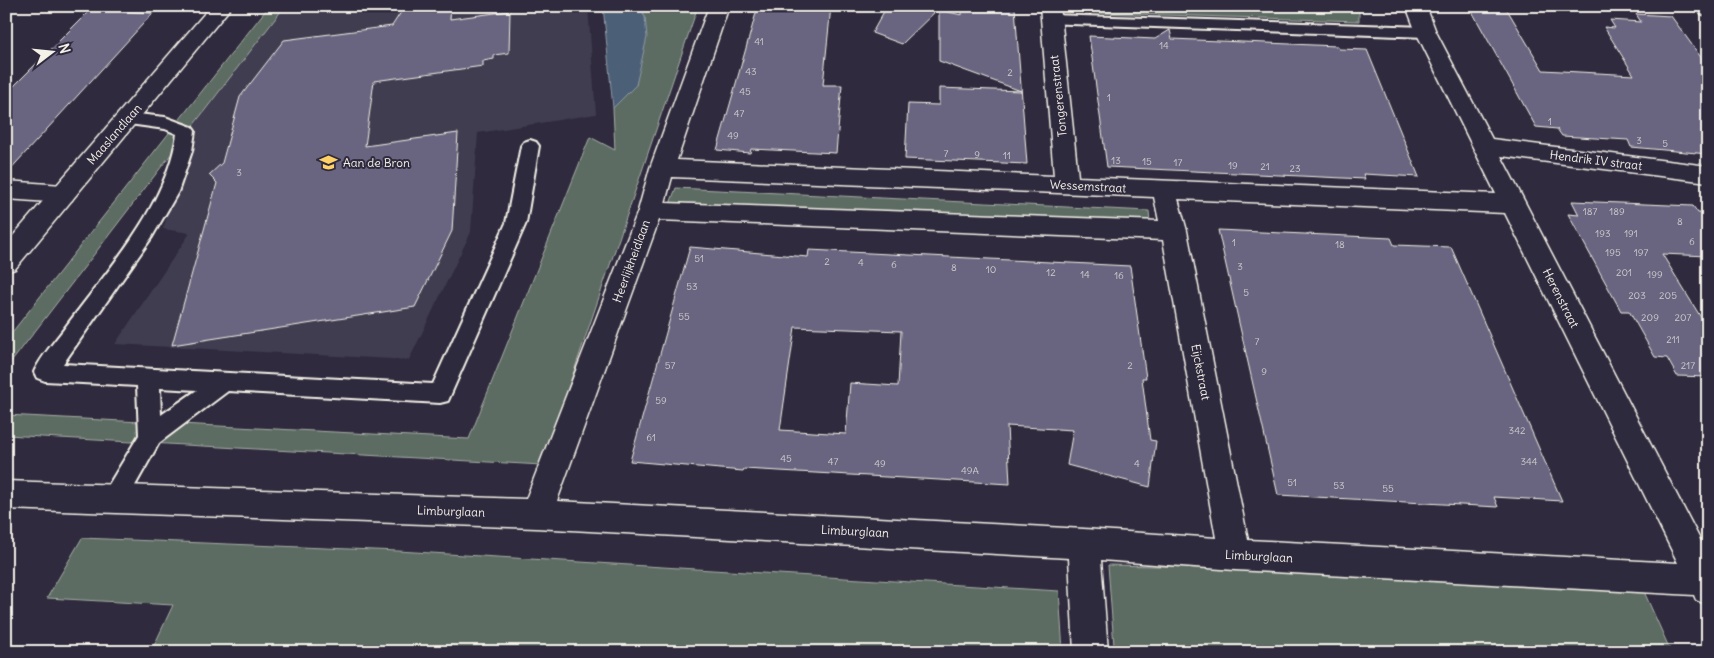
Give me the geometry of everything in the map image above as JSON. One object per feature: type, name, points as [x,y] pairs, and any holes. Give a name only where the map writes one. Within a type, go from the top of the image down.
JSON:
[{"type":"street","name":"Maaslandlaan","points":[[6,262],[222,6]]},
{"type":"street","name":"Heerlijkheidlaan","points":[[536,514],[650,211],[662,168],[719,6]]},
{"type":"street","name":"Herenstraat","points":[[1416,6],[1426,32],[1706,584]]},
{"type":"street","points":[[1705,6],[1708,10]]},
{"type":"street","name":"Tongerenstraat","points":[[1050,13],[1067,185]]},
{"type":"street","name":"Hendrik IV straat","points":[[1484,146],[1708,174]]},
{"type":"street","name":"Wessemstraat","points":[[662,168],[1514,204]]},
{"type":"street","points":[[6,190],[63,194]]},
{"type":"street","name":"Eijckstraat","points":[[1164,190],[1174,231],[1236,555]]},
{"type":"street","points":[[650,211],[1174,231]]},
{"type":"street","name":"Limburglaan","points":[[6,495],[536,514],[1084,544],[1706,584]]},
{"type":"street","points":[[1084,544],[1091,652]]},
{"type":"lane","points":[[1050,13],[1426,32]]},
{"type":"lane","points":[[128,119],[167,123],[186,131],[185,143],[172,182],[151,225],[45,372],[440,394],[516,223],[530,146]]},
{"type":"lane","points":[[148,378],[151,436]]},
{"type":"lane","points":[[114,499],[151,436],[224,382]]},
{"type":"shaded area","name":"Aan de Bron","points":[[285,6],[588,6],[596,114],[478,133],[471,232],[409,360],[115,344],[190,233],[163,229],[194,125]]},
{"type":"green space","points":[[269,6],[285,6],[6,369],[6,340]]},
{"type":"green space","points":[[640,6],[698,6],[542,465],[6,435],[6,415],[469,439],[590,137],[615,150],[613,108],[636,85],[645,17]]},
{"type":"green space","points":[[1066,6],[1352,6],[1359,11],[1359,21],[1066,12]]},
{"type":"green space","points":[[676,188],[1149,211],[1151,232],[668,209]]},
{"type":"green space","points":[[82,538],[398,551],[1059,591],[1063,652],[151,652],[173,605],[47,598]]},
{"type":"green space","points":[[1108,565],[1637,576],[1671,652],[1184,652],[1114,646]]},
{"type":"water","points":[[603,6],[640,6],[645,17],[647,37],[636,85],[613,108]]},
{"type":"building","points":[[405,6],[451,6],[450,19],[510,11],[509,53],[494,55],[494,59],[483,61],[483,66],[374,81],[365,146],[458,133],[452,231],[415,307],[172,345],[217,183],[209,175],[222,163],[240,97],[284,40],[392,26]]},
{"type":"building","points":[[758,6],[831,6],[823,85],[842,85],[836,153],[751,149],[750,153],[717,150]]},
{"type":"building","points":[[887,6],[941,6],[902,44],[872,33]]},
{"type":"building","points":[[962,6],[1015,8],[1027,164],[905,159],[908,104],[939,105],[939,88],[1021,91],[939,61],[939,10],[962,15]]},
{"type":"building","points":[[1469,6],[1505,6],[1543,70],[1634,75],[1604,27],[1615,28],[1610,20],[1641,22],[1636,14],[1671,16],[1708,67],[1708,154],[1631,147],[1628,140],[1562,136],[1557,129],[1536,127]]},
{"type":"building","points":[[91,9],[153,13],[6,174],[6,94]]},
{"type":"building","points":[[1170,30],[1172,39],[1337,46],[1339,49],[1367,50],[1419,177],[1363,174],[1365,179],[1107,167],[1089,36],[1155,39]]},
{"type":"building","points":[[1572,201],[1693,206],[1698,213],[1708,214],[1708,256],[1662,254],[1708,329],[1708,377],[1677,376],[1667,358],[1655,357],[1629,311],[1621,311],[1568,214],[1579,215]]},
{"type":"building","points":[[1218,230],[1391,238],[1394,245],[1451,247],[1562,501],[1494,497],[1498,507],[1278,495]]},
{"type":"building","points":[[690,247],[808,257],[809,250],[1130,266],[1146,378],[1142,378],[1150,440],[1156,441],[1150,487],[1067,465],[1073,430],[1007,426],[1010,484],[744,469],[743,471],[630,461]],"holes":[[[795,327],[901,331],[898,386],[850,383],[846,434],[780,430]]]},
{"type":"place","name":"Aan de Bron","points":[[329,162]]}]
